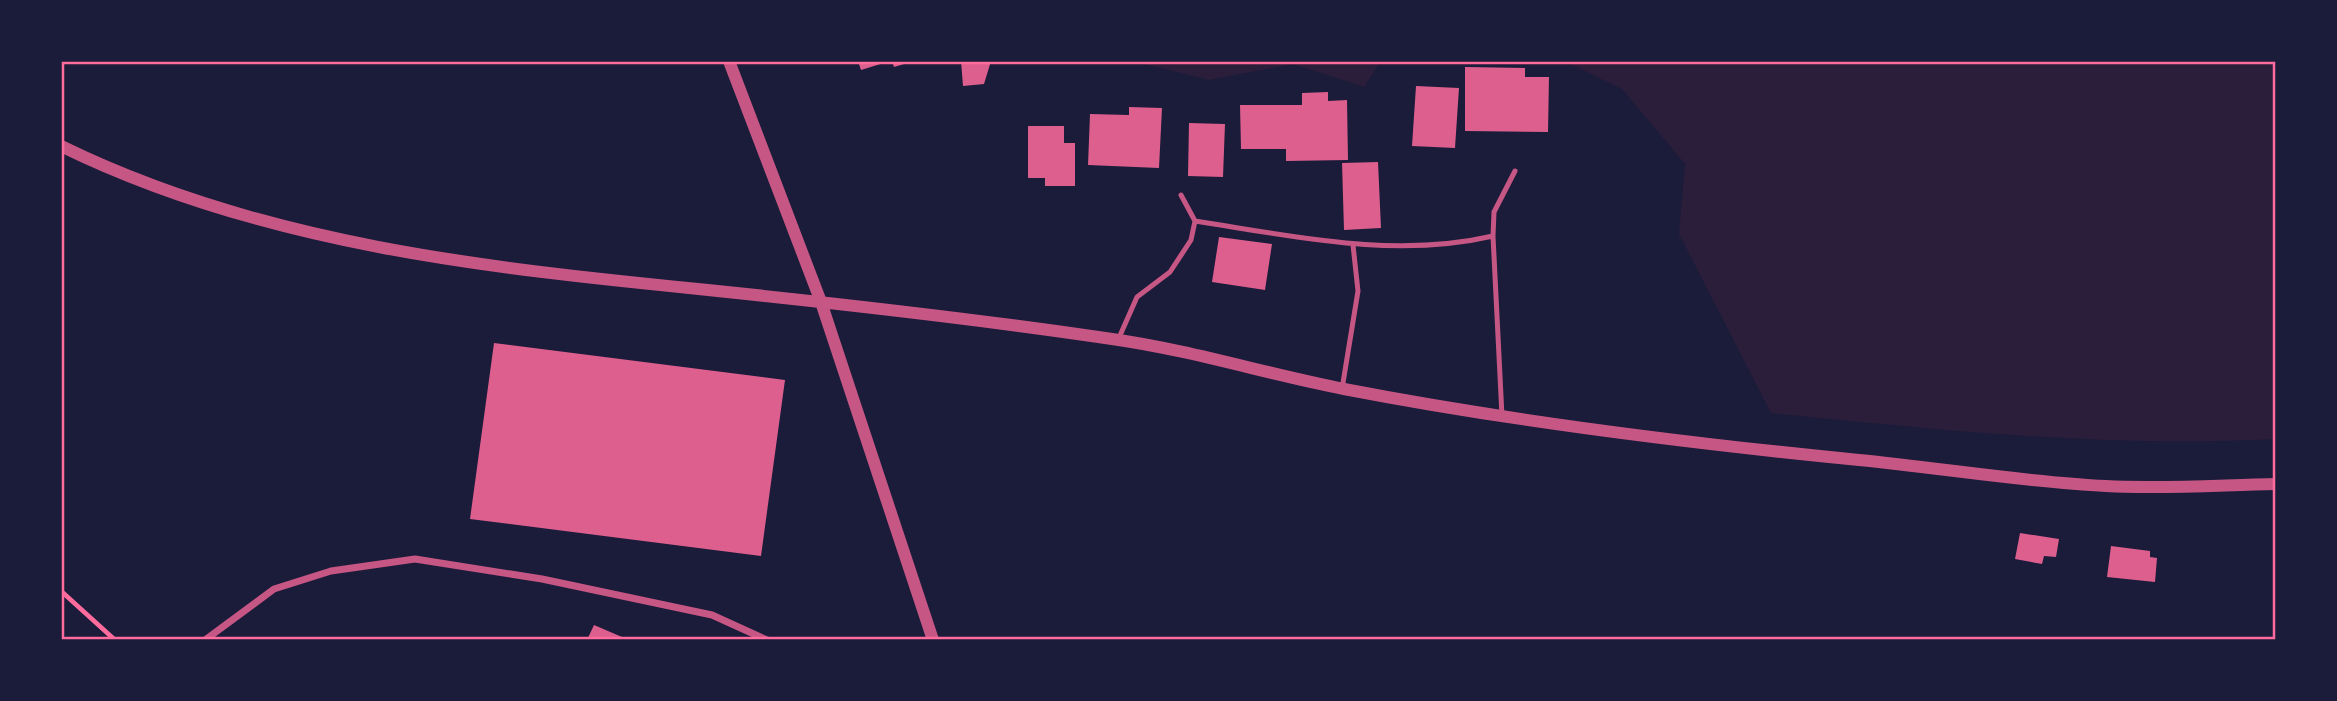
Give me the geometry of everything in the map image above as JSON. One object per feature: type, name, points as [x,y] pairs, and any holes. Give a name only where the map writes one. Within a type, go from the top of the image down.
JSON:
[{"type":"street","points":[[729,61],[821,302],[933,640]]},
{"type":"street","points":[[61,146],[107,168],[191,197],[344,242],[502,270],[821,302],[1118,340],[1342,389],[1660,440],[1932,467],[2040,482],[2114,487],[2276,484]]},
{"type":"street","points":[[205,640],[274,589],[331,570],[415,559],[542,579],[712,615],[767,640]]},
{"type":"lane","points":[[1502,416],[1494,212],[1515,171]]},
{"type":"lane","points":[[1118,340],[1138,297],[1170,272],[1191,240],[1195,221],[1181,195]]},
{"type":"lane","points":[[1195,221],[1353,245],[1452,245],[1493,236]]},
{"type":"lane","points":[[1342,389],[1358,291],[1353,245]]},
{"type":"path","points":[[61,592],[115,640]]},
{"type":"shaded area","points":[[1132,61],[1381,61],[1364,87],[1293,64],[1209,80]]},
{"type":"shaded area","points":[[1564,61],[2276,61],[2276,439],[2149,441],[2023,436],[1771,413],[1679,234],[1685,164],[1622,89]]},
{"type":"building","points":[[858,61],[887,61],[887,62],[861,70]]},
{"type":"building","points":[[892,61],[911,61],[911,62],[894,67]]},
{"type":"building","points":[[961,61],[991,61],[984,84],[963,86]]},
{"type":"building","points":[[1465,67],[1525,68],[1525,77],[1549,77],[1548,132],[1465,131]]},
{"type":"building","points":[[1416,86],[1459,88],[1455,148],[1412,146]]},
{"type":"building","points":[[1328,92],[1328,101],[1347,100],[1348,160],[1286,161],[1286,149],[1241,149],[1240,105],[1302,105],[1302,93]]},
{"type":"building","points":[[1129,107],[1162,108],[1159,168],[1088,165],[1090,114],[1129,115]]},
{"type":"building","points":[[1189,123],[1225,124],[1223,177],[1188,176]]},
{"type":"building","points":[[1028,126],[1064,126],[1064,143],[1075,143],[1075,186],[1045,186],[1045,178],[1028,178]]},
{"type":"building","points":[[1378,162],[1381,228],[1344,230],[1342,163]]},
{"type":"building","points":[[1219,237],[1272,244],[1265,290],[1212,282]]},
{"type":"building","points":[[494,343],[785,380],[761,556],[470,519]]},
{"type":"building","points":[[2020,533],[2059,539],[2056,557],[2044,556],[2042,564],[2015,559]]},
{"type":"building","points":[[2111,546],[2150,551],[2150,557],[2157,558],[2155,582],[2107,577]]},
{"type":"building","points":[[594,625],[629,640],[587,640]]}]
